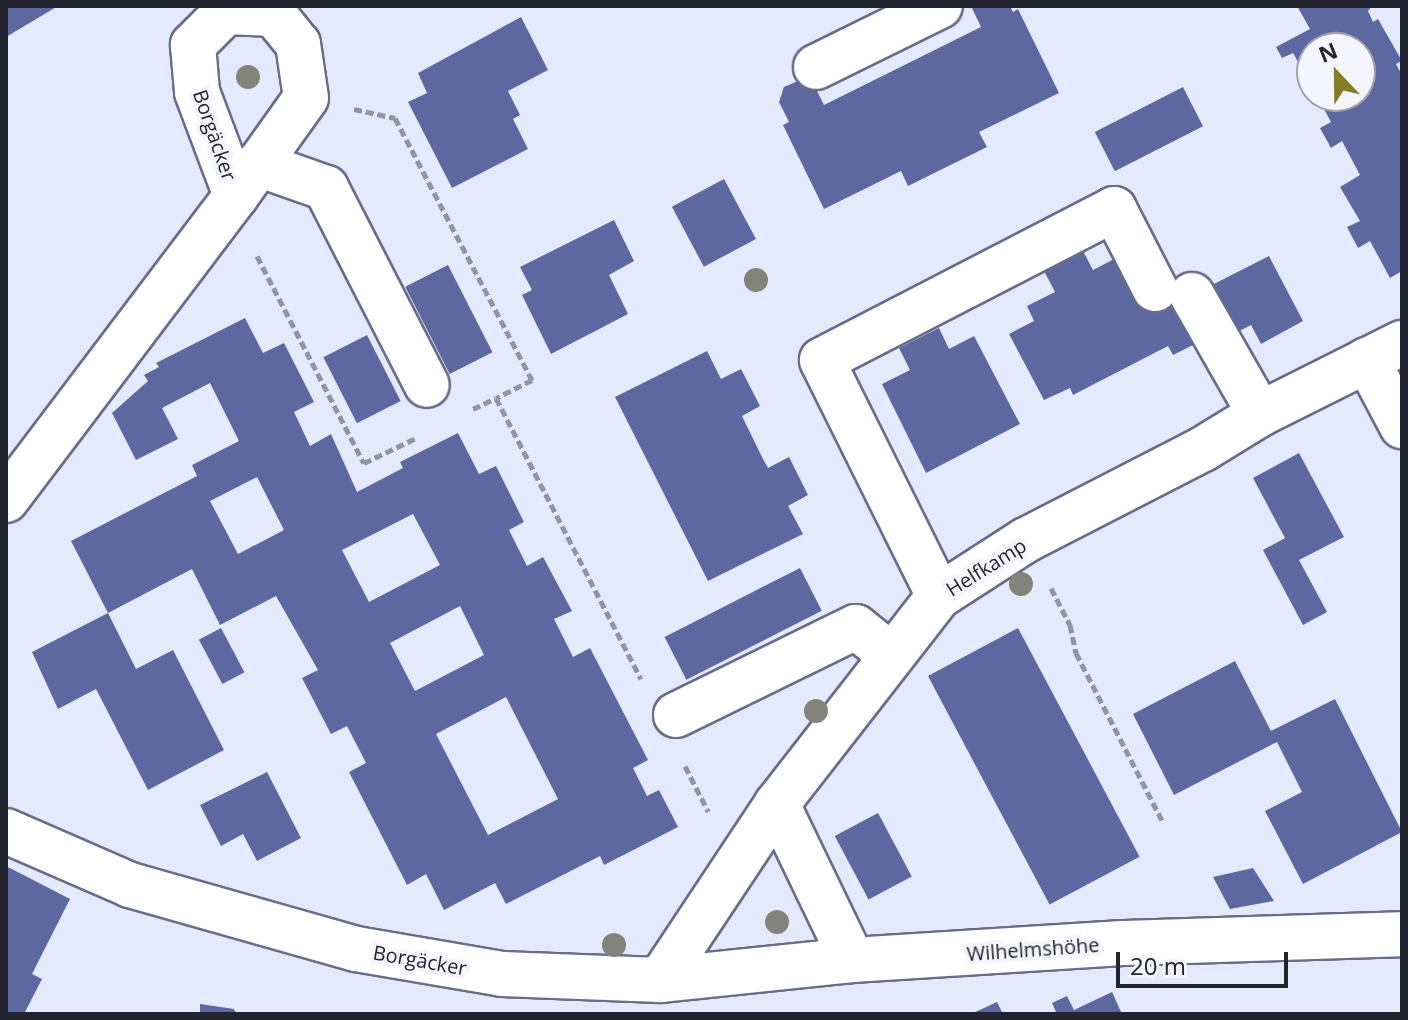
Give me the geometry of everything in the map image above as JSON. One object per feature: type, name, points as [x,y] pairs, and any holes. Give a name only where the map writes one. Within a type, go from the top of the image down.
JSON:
[{"type":"street","points":[[816,67],[940,6]]},
{"type":"street","name":"Borgäcker","points":[[6,500],[247,180],[306,98],[298,44],[274,14],[226,12],[193,45],[197,92],[247,180]]},
{"type":"street","points":[[247,180],[326,188],[427,385]]},
{"type":"street","points":[[939,596],[822,360],[1114,209],[1260,414]]},
{"type":"street","name":"Helfkamp","points":[[660,980],[777,804],[939,596],[1026,540],[1203,449],[1260,414],[1385,352],[1402,426]]},
{"type":"street","points":[[677,733],[856,627],[892,656]]},
{"type":"street","points":[[777,804],[852,960]]},
{"type":"street","name":"Borgäcker","points":[[6,831],[130,885],[356,949],[502,974],[660,980],[904,957]]},
{"type":"street","name":"Wilhelmshöhe","points":[[904,957],[1122,943],[1402,934]]},
{"type":"path","points":[[306,98],[395,118],[532,380],[470,411]]},
{"type":"path","points":[[269,278],[364,463],[430,430]]},
{"type":"path","points":[[496,398],[642,681]]},
{"type":"path","points":[[1026,540],[1070,625],[1076,653],[1163,822]]},
{"type":"path","points":[[677,733],[736,865]]},
{"type":"building","points":[[6,6],[58,6],[6,37]]},
{"type":"building","points":[[971,6],[1010,6],[1013,12],[1018,9],[1059,93],[979,132],[987,147],[908,186],[901,171],[824,209],[783,125],[789,122],[779,102],[784,87],[798,81],[814,85],[824,105],[981,27]]},
{"type":"building","points":[[1297,6],[1372,6],[1368,11],[1373,22],[1378,19],[1402,61],[1396,64],[1402,75],[1402,271],[1390,278],[1370,241],[1358,248],[1347,227],[1360,221],[1340,187],[1360,175],[1342,141],[1331,148],[1320,128],[1331,122],[1326,112],[1376,112],[1376,32],[1304,32],[1310,29]]},
{"type":"building","points":[[521,17],[548,70],[508,91],[520,115],[513,119],[528,149],[452,188],[408,102],[427,93],[418,73]]},
{"type":"building","points":[[1296,36],[1296,58],[1293,53],[1282,58],[1276,47]]},
{"type":"building","points":[[1183,87],[1203,126],[1115,171],[1095,132]]},
{"type":"building","points":[[724,179],[756,239],[704,267],[672,207]]},
{"type":"building","points":[[614,220],[634,261],[609,275],[628,314],[551,354],[522,295],[532,290],[520,267]]},
{"type":"building","points":[[1082,249],[1093,270],[1120,256],[1166,284],[1197,343],[1173,355],[1168,346],[1073,395],[1070,388],[1044,400],[1009,334],[1034,321],[1027,306],[1055,292],[1043,269]]},
{"type":"building","points":[[1269,256],[1303,321],[1261,344],[1251,325],[1226,338],[1202,290]]},
{"type":"building","points":[[448,265],[492,352],[450,374],[405,287]]},
{"type":"building","points":[[245,318],[263,353],[284,343],[314,402],[294,412],[310,446],[331,434],[357,492],[403,468],[400,462],[458,433],[479,474],[496,466],[524,522],[509,530],[527,566],[543,557],[572,611],[554,619],[573,657],[590,648],[648,760],[633,768],[647,796],[659,790],[678,827],[604,865],[600,856],[506,904],[495,883],[444,910],[426,874],[407,885],[349,772],[366,763],[347,726],[331,734],[302,678],[318,670],[276,596],[220,625],[192,569],[108,613],[71,541],[197,476],[192,465],[239,441],[210,383],[162,408],[178,439],[136,460],[112,413],[148,381],[144,375],[159,367],[156,363]],"holes":[[[257,477],[284,530],[238,554],[210,501]],[[413,514],[440,565],[369,602],[342,550]],[[460,606],[484,655],[415,691],[390,643]],[[506,697],[558,799],[488,835],[436,734]]]},
{"type":"building","points":[[939,328],[949,349],[974,336],[1020,424],[926,473],[882,384],[910,370],[899,348]]},
{"type":"building","points":[[367,335],[401,401],[357,423],[323,357]]},
{"type":"building","points":[[707,351],[721,379],[741,369],[760,406],[742,416],[763,459],[768,468],[789,457],[808,495],[788,506],[803,534],[708,581],[615,397]]},
{"type":"building","points":[[1299,453],[1344,537],[1299,560],[1327,612],[1303,625],[1263,550],[1285,538],[1253,478]]},
{"type":"building","points":[[800,568],[822,611],[686,680],[665,637]]},
{"type":"building","points":[[108,613],[136,669],[173,650],[224,750],[148,790],[96,689],[58,709],[32,652]]},
{"type":"building","points":[[221,628],[244,672],[222,684],[199,640]]},
{"type":"building","points":[[1018,628],[1140,857],[1050,905],[928,676]]},
{"type":"building","points":[[1235,661],[1271,731],[1335,699],[1402,832],[1303,884],[1265,811],[1302,792],[1277,742],[1174,795],[1133,714]]},
{"type":"building","points":[[267,772],[301,838],[257,861],[243,834],[221,846],[200,805]]},
{"type":"building","points":[[878,813],[912,877],[869,900],[835,836]]},
{"type":"building","points":[[6,866],[70,899],[32,974],[42,979],[24,1014],[6,1014]]},
{"type":"building","points":[[1253,868],[1274,901],[1230,909],[1213,877]]},
{"type":"building","points":[[1112,992],[1122,1014],[1057,1014],[1052,1003],[1067,996],[1074,1010]]},
{"type":"building","points":[[997,1002],[1003,1014],[971,1014]]},
{"type":"building","points":[[200,1004],[234,1009],[236,1014],[200,1014]]}]
